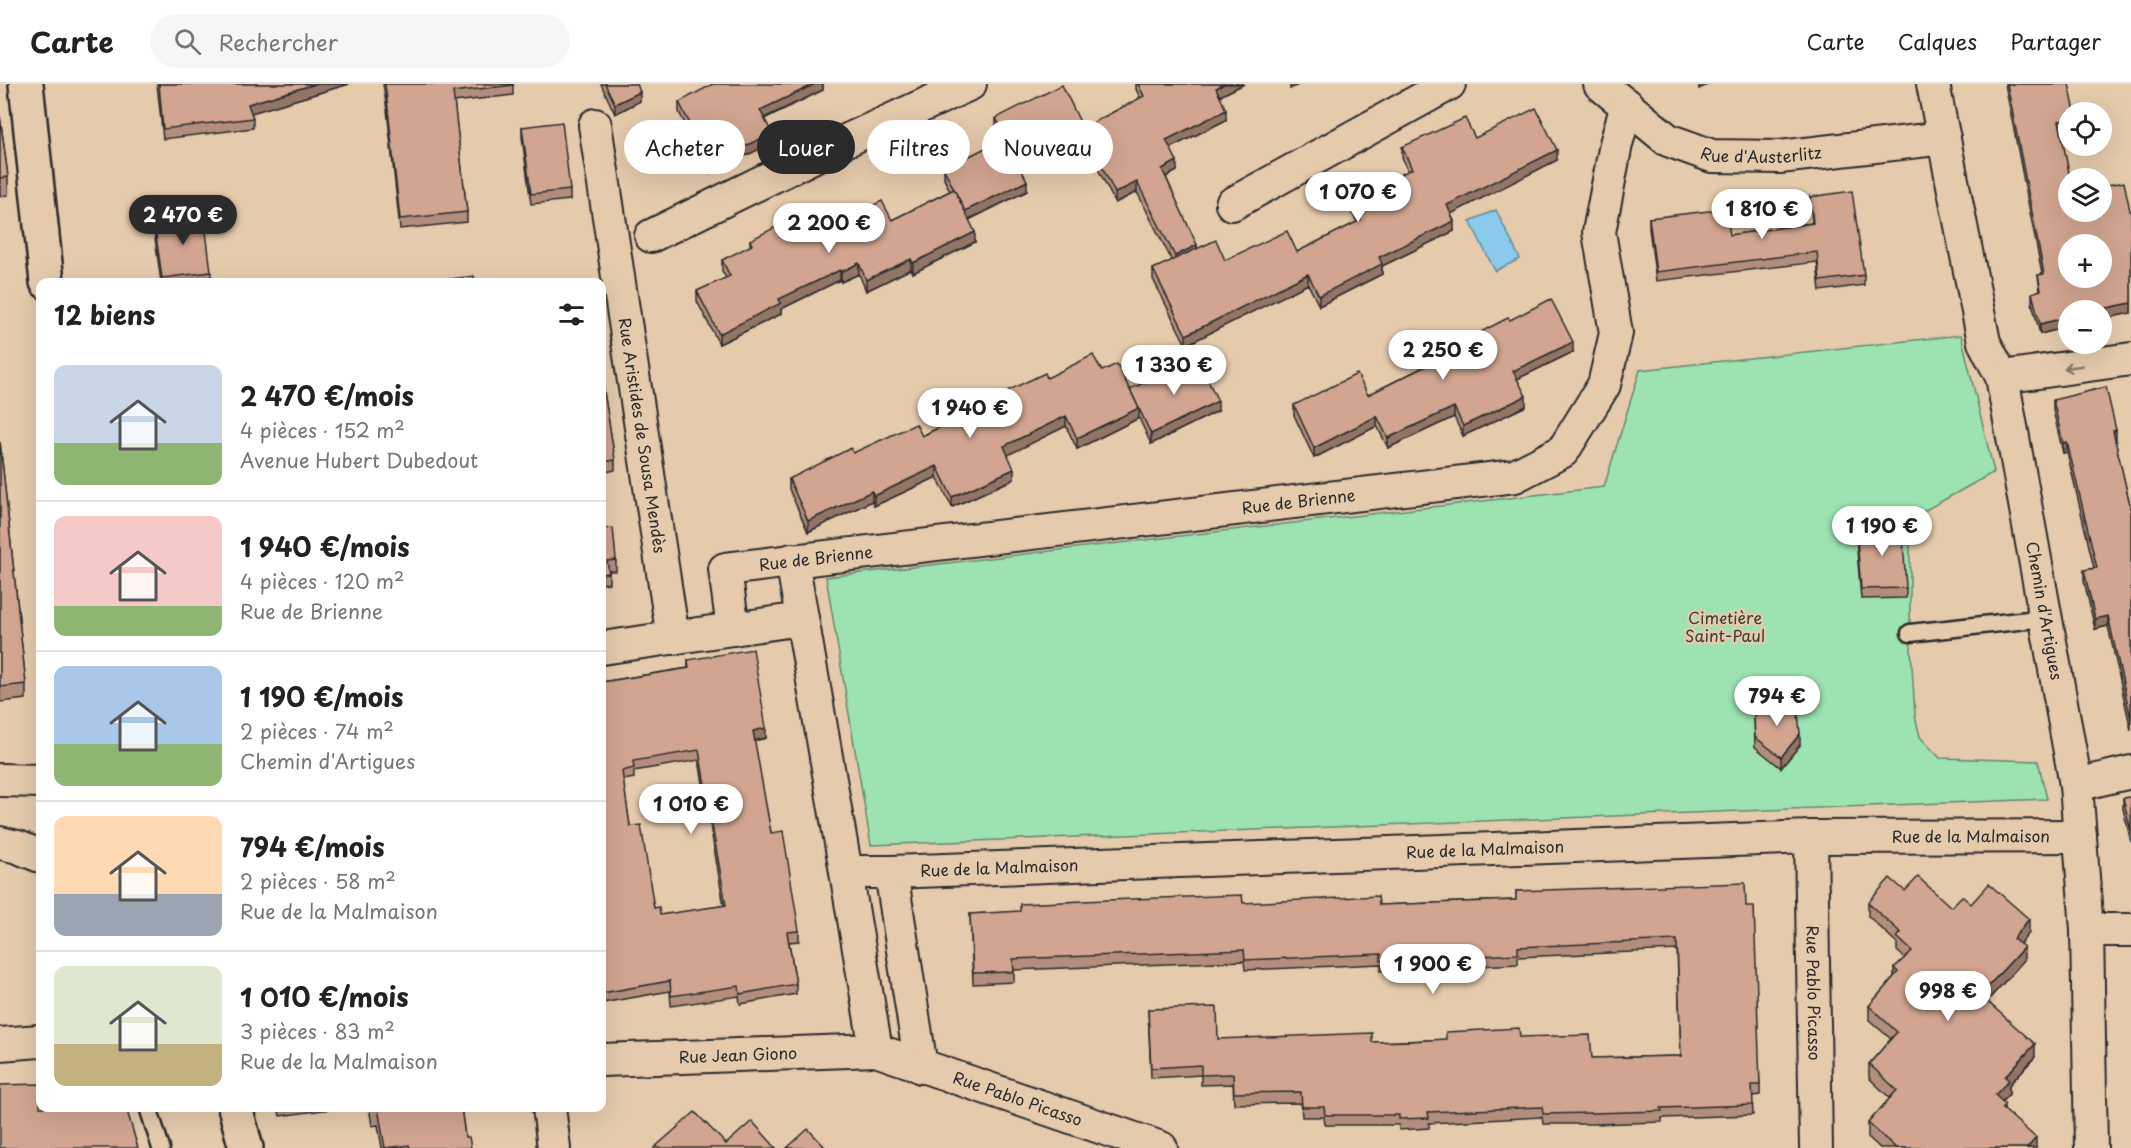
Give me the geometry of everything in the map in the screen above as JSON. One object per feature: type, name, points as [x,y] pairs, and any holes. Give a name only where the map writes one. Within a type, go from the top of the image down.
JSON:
[{"type":"main road","points":[[26,84],[47,278]]},
{"type":"main road","points":[[236,1112],[246,1148]]},
{"type":"street","points":[[651,236],[841,143],[970,84]]},
{"type":"street","points":[[1232,204],[1449,84]]},
{"type":"street","name":"Rue d'Austerlitz","points":[[1600,84],[1668,140],[1712,156],[1780,157],[1944,138]]},
{"type":"street","name":"Chemin d'Artigues","points":[[1933,84],[1984,342],[2002,377],[2076,785],[2086,930],[2091,1148]]},
{"type":"street","name":"Rue de Brienne","points":[[733,629],[725,569],[1515,476],[1563,451],[1604,386],[1616,333],[1599,232],[1616,144],[1627,105]]},
{"type":"street","name":"Rue Aristides de Sousa Mendès","points":[[595,125],[674,638]]},
{"type":"street","points":[[2002,377],[2131,358]]},
{"type":"street","points":[[792,560],[876,1050]]},
{"type":"street","points":[[606,647],[801,619]]},
{"type":"street","points":[[2076,785],[2131,772]]},
{"type":"street","points":[[0,780],[36,781]]},
{"type":"street","name":"Rue de la Malmaison","points":[[846,872],[1811,837],[2080,836]]},
{"type":"street","name":"Rue Pablo Picasso","points":[[1811,837],[1816,1148]]},
{"type":"street","points":[[0,843],[36,854]]},
{"type":"street","points":[[891,872],[921,1067]]},
{"type":"street","points":[[2086,930],[2131,930]]},
{"type":"street","points":[[0,1044],[36,1041]]},
{"type":"street","name":"Rue Pablo Picasso","points":[[876,1050],[1161,1148]]},
{"type":"street","name":"Rue Jean Giono","points":[[606,1060],[876,1050]]},
{"type":"street","points":[[550,1112],[554,1148]]},
{"type":"lane","points":[[1910,633],[2046,618]]},
{"type":"lane","points":[[150,1112],[161,1148]]},
{"type":"green space","name":"Cimetière Saint-Paul","points":[[1961,335],[1994,472],[1922,512],[1910,528],[1910,633],[1915,716],[1920,737],[1940,758],[2038,761],[2047,799],[871,845],[826,577],[1604,487],[1640,370]]},
{"type":"water","points":[[1496,210],[1520,259],[1495,271],[1470,221]]},
{"type":"building","points":[[159,84],[315,84],[248,104],[253,118],[163,129]]},
{"type":"building","points":[[385,84],[513,84],[453,92],[467,212],[400,219]]},
{"type":"building","points":[[605,84],[637,84],[640,92],[615,104]]},
{"type":"building","points":[[713,84],[815,84],[760,110],[765,120],[757,120],[757,140],[745,146],[745,120],[688,120],[679,102]]},
{"type":"building","points":[[1138,84],[1224,84],[1216,88],[1226,110],[1166,140],[1177,161],[1162,169],[1197,245],[1175,256],[1137,182],[1115,193],[1106,174],[1113,174],[1113,120],[1098,120],[1144,96]]},
{"type":"building","points":[[2007,84],[2069,84],[2073,102],[2058,102],[2058,156],[2066,156],[2068,168],[2058,168],[2058,222],[2112,222],[2112,184],[2124,182],[2131,215],[2131,303],[2112,307],[2112,300],[2058,300],[2058,320],[2040,324],[2032,293],[2041,290],[2038,275],[2044,274]]},
{"type":"building","points":[[1062,85],[1079,120],[997,120],[996,118]]},
{"type":"building","points":[[1536,108],[1557,150],[1447,205],[1454,221],[1379,257],[1382,264],[1319,296],[1308,274],[1186,335],[1153,269],[1216,240],[1225,260],[1287,231],[1297,252],[1361,220],[1350,199],[1412,169],[1402,147],[1465,118],[1475,138]]},
{"type":"building","points":[[0,116],[8,177],[0,178]]},
{"type":"building","points":[[562,122],[570,190],[531,194],[522,127]]},
{"type":"building","points":[[982,150],[982,174],[1024,174],[1027,181],[965,211],[946,174],[970,174],[970,156]]},
{"type":"building","points":[[954,189],[975,232],[913,263],[911,259],[866,280],[859,263],[779,299],[781,303],[719,334],[697,291],[730,276],[722,260],[752,245],[750,240],[810,210],[823,230],[882,201],[892,220]]},
{"type":"building","points":[[1852,191],[1864,275],[1820,281],[1817,252],[1656,272],[1649,218],[1726,209],[1730,235],[1813,223],[1810,197]]},
{"type":"building","points":[[204,215],[211,272],[162,278],[154,221]]},
{"type":"building","points":[[1551,299],[1573,342],[1513,371],[1526,396],[1463,426],[1454,407],[1388,438],[1377,416],[1314,448],[1294,405],[1357,374],[1368,395],[1464,347],[1461,342]]},
{"type":"building","points":[[1093,355],[1102,371],[1117,364],[1139,408],[1077,438],[1066,416],[1004,446],[1014,469],[952,497],[937,466],[874,496],[872,491],[808,521],[789,479],[851,448],[853,453],[916,424],[922,436],[983,406],[982,403],[1045,373],[1047,378]]},
{"type":"building","points":[[1197,358],[1218,401],[1151,434],[1130,389]]},
{"type":"building","points":[[2106,387],[2116,430],[2113,431],[2131,509],[2131,719],[2108,616],[2095,619],[2084,570],[2097,568],[2067,442],[2063,443],[2053,400]]},
{"type":"building","points":[[606,404],[615,460],[606,461]]},
{"type":"building","points":[[0,442],[26,684],[0,687]]},
{"type":"building","points":[[1902,523],[1906,588],[1861,589],[1857,540],[1865,539],[1863,529],[1870,529],[1869,525]]},
{"type":"building","points":[[613,528],[616,560],[607,561],[609,573],[606,573],[606,529]]},
{"type":"building","points":[[753,649],[766,728],[753,731],[771,833],[783,831],[799,931],[787,932],[796,984],[740,994],[739,986],[671,996],[670,981],[606,992],[606,681],[689,668],[688,660]],"holes":[[[699,750],[726,905],[660,915],[659,907],[654,908],[641,825],[630,826],[622,771],[634,768],[633,761]]]},
{"type":"building","points":[[1785,702],[1798,712],[1800,734],[1781,757],[1755,737],[1754,717],[1764,704]]},
{"type":"building","points":[[2131,797],[2131,832],[2123,798]]},
{"type":"building","points":[[1918,877],[1951,907],[1962,896],[1971,904],[1989,884],[2029,919],[2013,939],[2024,947],[1980,995],[2035,1044],[2005,1077],[2009,1080],[1995,1095],[2005,1104],[2002,1108],[2036,1138],[2027,1148],[1896,1148],[1868,1123],[1897,1090],[1869,1064],[1897,1032],[1869,1006],[1898,972],[1894,968],[1912,951],[1897,937],[1901,933],[1868,903],[1890,878],[1905,891]]},
{"type":"building","points":[[1745,883],[1746,906],[1754,906],[1760,1085],[1752,1085],[1753,1105],[1661,1108],[1662,1111],[1543,1114],[1542,1107],[1428,1112],[1429,1118],[1399,1119],[1399,1115],[1325,1115],[1324,1107],[1302,1107],[1301,1092],[1234,1093],[1233,1074],[1201,1075],[1201,1065],[1151,1068],[1148,1009],[1217,1007],[1218,1039],[1372,1033],[1372,1042],[1411,1041],[1446,1039],[1446,1032],[1519,1028],[1520,1037],[1590,1035],[1592,1058],[1681,1056],[1677,940],[1518,947],[1518,954],[1381,961],[1381,954],[1245,960],[1244,950],[1013,959],[1014,972],[973,973],[970,914],[1020,911],[1020,904],[1242,895],[1243,903],[1378,896],[1379,905],[1516,900],[1516,891]]},
{"type":"building","points":[[36,1084],[36,1112],[127,1112],[138,1148],[0,1148],[0,1085]]},
{"type":"building","points":[[379,1112],[462,1112],[465,1137],[469,1137],[471,1148],[410,1148],[409,1145],[385,1148]]},
{"type":"building","points":[[695,1112],[726,1144],[752,1121],[776,1148],[654,1148]]},
{"type":"building","points":[[808,1129],[826,1148],[787,1148]]}]
